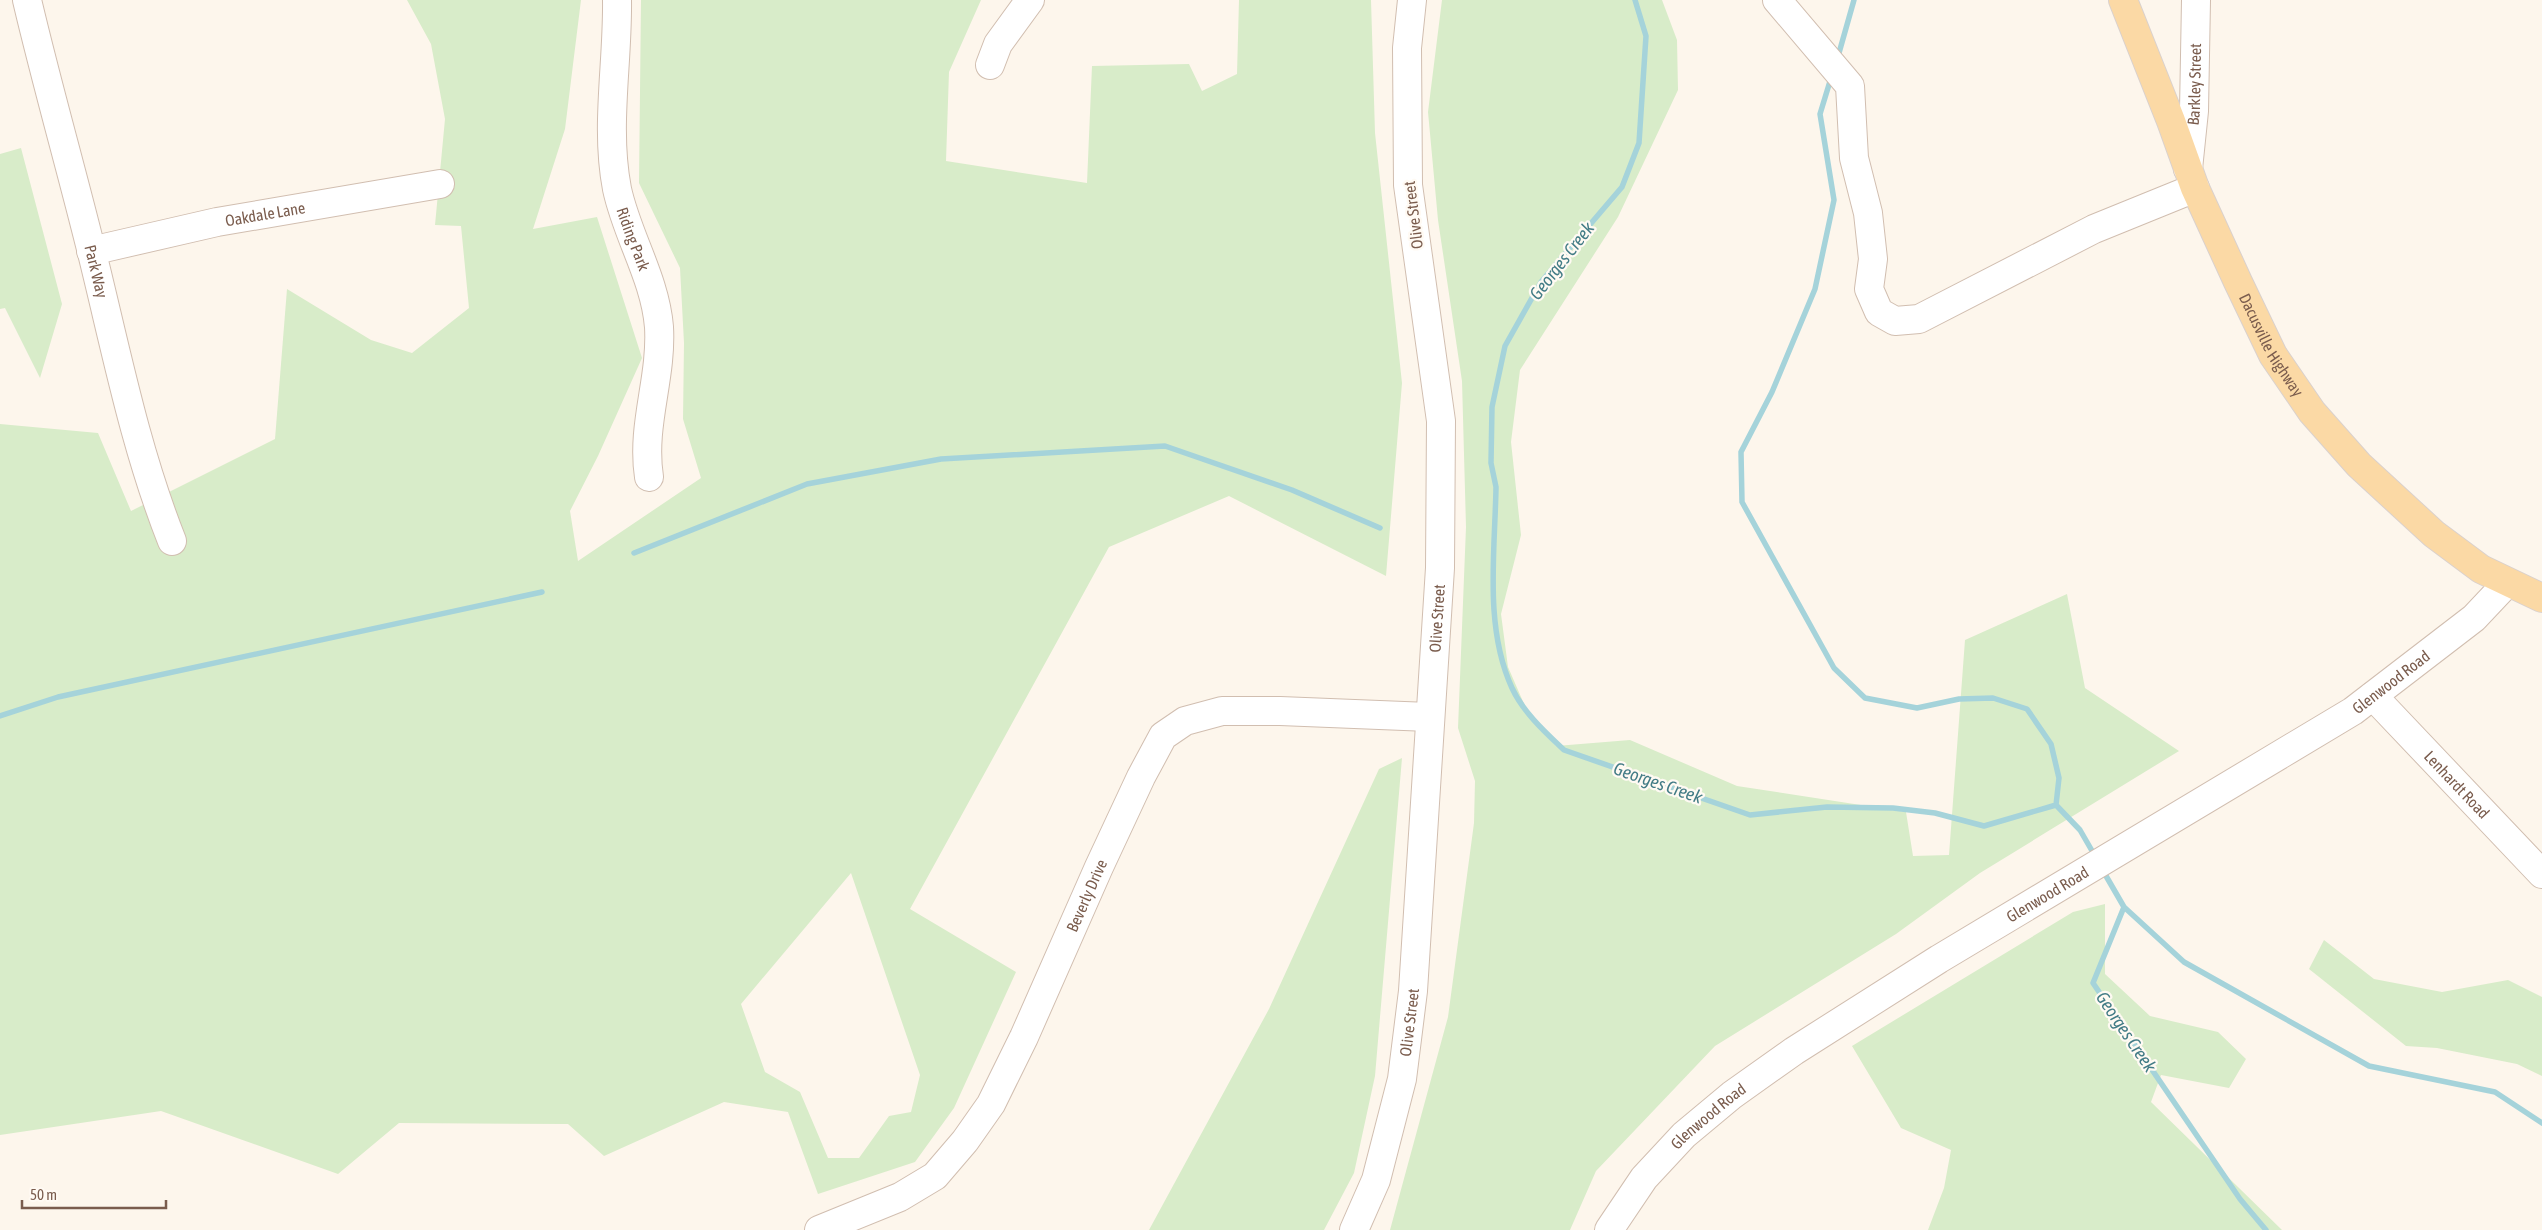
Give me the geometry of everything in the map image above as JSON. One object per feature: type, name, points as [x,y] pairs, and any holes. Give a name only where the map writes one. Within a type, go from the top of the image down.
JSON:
[{"type":"main road","name":"Dacusville Highway","points":[[2123,0],[2191,178],[2273,354],[2312,412],[2359,465],[2434,534],[2481,569],[2542,598]]},
{"type":"street","name":"Park Way","points":[[26,0],[91,251],[124,390],[152,490],[172,540]]},
{"type":"street","name":"Riding Park","points":[[617,0],[618,42],[611,146],[618,191],[653,293],[658,326],[659,364],[648,417],[645,453],[649,478]]},
{"type":"street","points":[[990,65],[998,44],[1030,0]]},
{"type":"street","name":"Olive Street","points":[[1354,1230],[1376,1180],[1402,1080],[1413,991],[1440,568],[1441,421],[1408,185],[1407,48],[1412,0]]},
{"type":"street","points":[[1777,0],[1850,86],[1854,158],[1868,213],[1873,259],[1869,289],[1879,312],[1895,321],[1919,319],[2191,178]]},
{"type":"street","name":"Barkley Street","points":[[2191,178],[2196,0]]},
{"type":"street","name":"Oakdale Lane","points":[[91,251],[216,222],[440,184]]},
{"type":"street","name":"Glenwood Road","points":[[1609,1230],[1644,1178],[1684,1135],[1732,1095],[1802,1046],[1939,959],[2129,847],[2353,711],[2474,618],[2507,583]]},
{"type":"street","name":"Lenhardt Road","points":[[2373,696],[2542,874]]},
{"type":"street","name":"Beverly Drive","points":[[819,1230],[900,1197],[935,1176],[965,1141],[991,1104],[1024,1037],[1141,777],[1163,736],[1185,721],[1222,711],[1280,711],[1430,717]]},
{"type":"green space","points":[[407,0],[581,0],[565,129],[533,229],[597,217],[642,358],[598,456],[570,511],[578,561],[701,478],[683,419],[684,343],[680,268],[639,183],[641,0],[981,0],[949,72],[946,161],[1087,183],[1092,66],[1189,64],[1202,91],[1237,74],[1239,0],[1371,0],[1375,133],[1402,383],[1386,576],[1229,496],[1109,547],[910,909],[1016,972],[954,1108],[915,1162],[818,1194],[788,1112],[724,1102],[604,1156],[568,1124],[399,1123],[338,1174],[161,1111],[0,1135],[0,424],[98,433],[131,511],[275,439],[287,289],[371,340],[412,353],[469,308],[461,226],[435,225],[445,119],[431,44]],"holes":[[[851,873],[920,1075],[911,1112],[889,1116],[859,1158],[828,1158],[800,1092],[765,1072],[741,1004]]]},
{"type":"green space","points":[[1442,0],[1662,0],[1677,40],[1678,90],[1618,217],[1520,370],[1511,442],[1521,535],[1501,614],[1508,667],[1531,720],[1556,746],[1630,740],[1737,786],[1906,812],[1913,856],[1949,855],[1965,640],[2067,594],[2085,688],[2179,751],[1980,873],[1896,934],[1715,1046],[1596,1171],[1570,1230],[1390,1230],[1448,1017],[1474,823],[1475,781],[1458,728],[1466,527],[1462,381],[1438,220],[1428,112]]},
{"type":"green space","points":[[21,148],[62,304],[40,378],[5,308],[0,309],[0,154]]},
{"type":"green space","points":[[1402,758],[1375,1076],[1354,1173],[1324,1230],[1149,1230],[1269,1009],[1379,769]]},
{"type":"green space","points":[[2105,904],[2105,974],[2150,1016],[2218,1032],[2246,1059],[2229,1088],[2161,1075],[2151,1102],[2282,1230],[1928,1230],[1944,1188],[1951,1150],[1901,1128],[1852,1046],[2073,912]]},
{"type":"green space","points":[[2324,940],[2374,979],[2442,992],[2508,980],[2542,997],[2542,1076],[2517,1064],[2437,1048],[2406,1046],[2309,969]]},
{"type":"waterway","name":"Georges Creek","points":[[1635,0],[1646,36],[1639,143],[1622,187],[1541,282],[1505,346],[1492,407],[1491,463],[1496,487],[1493,563],[1494,615],[1503,665],[1512,688],[1528,713],[1564,750],[1750,815],[1827,807],[1893,808],[1935,813],[1984,826],[2056,805]]},
{"type":"waterway","points":[[1837,60],[1854,0]]},
{"type":"waterway","points":[[1831,78],[1820,114],[1834,200],[1815,289],[1772,392],[1741,452],[1742,502],[1834,668],[1865,698],[1917,708],[1959,699],[1993,698],[2027,709],[2051,744],[2059,778],[2056,805]]},
{"type":"waterway","points":[[634,553],[807,484],[941,459],[1165,446],[1292,490],[1380,528]]},
{"type":"waterway","points":[[0,716],[58,697],[542,592]]},
{"type":"waterway","name":"Georges Creek","points":[[2056,805],[2080,830],[2095,856]]},
{"type":"waterway","points":[[2102,869],[2124,907],[2184,962],[2369,1066],[2495,1092],[2542,1123]]},
{"type":"waterway","name":"Georges Creek","points":[[2124,907],[2093,983],[2240,1199],[2266,1230]]}]
